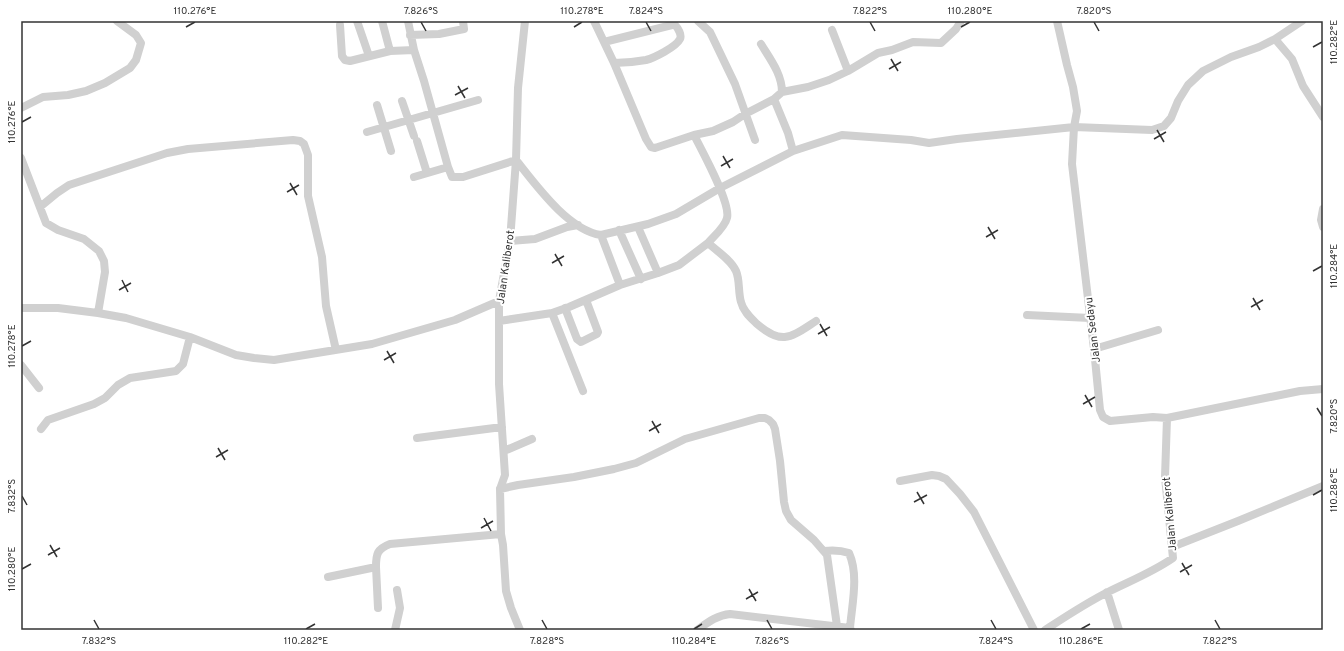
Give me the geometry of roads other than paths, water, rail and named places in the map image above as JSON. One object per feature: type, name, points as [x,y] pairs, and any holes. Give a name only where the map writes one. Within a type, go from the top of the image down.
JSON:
[{"type":"street","points":[[21,108],[42,97],[68,95],[86,91],[105,83],[130,68],[136,60],[141,43],[136,35],[117,21]]},
{"type":"street","points":[[357,21],[369,56]]},
{"type":"street","points":[[382,21],[390,51]]},
{"type":"street","points":[[408,21],[414,50],[452,177],[458,178],[516,160],[557,209],[578,225],[596,234],[638,227],[676,214],[720,188],[793,151],[842,135],[911,140],[929,143],[957,138],[1074,127],[1152,130],[1164,126],[1171,118],[1178,101],[1188,85],[1203,71],[1231,57],[1259,47],[1302,21]]},
{"type":"street","points":[[410,35],[439,34],[464,28],[463,21]]},
{"type":"street","name":"Jalan Kaliberot","points":[[520,630],[506,591],[501,534],[500,489],[505,475],[499,384],[499,301],[510,241],[516,160],[518,88],[525,21]]},
{"type":"street","points":[[594,21],[614,63],[646,139],[652,147],[655,148],[694,134],[713,131],[733,122],[774,99],[782,92],[808,87],[830,80],[878,53],[892,50],[912,42],[941,42],[956,28],[961,21]]},
{"type":"street","points":[[698,21],[710,32],[735,84],[755,140]]},
{"type":"street","name":"Jalan Sedayu","points":[[1057,21],[1073,87],[1077,111],[1074,127],[1072,164],[1100,410],[1103,417],[1110,421],[1153,417],[1167,418],[1300,391],[1323,388]]},
{"type":"street","points":[[340,25],[341,53],[345,60],[350,61],[390,51],[414,50]]},
{"type":"street","points":[[604,42],[672,25],[677,27],[681,36],[679,40],[660,54],[646,60],[614,63]]},
{"type":"street","points":[[832,30],[848,70]]},
{"type":"street","points":[[1274,39],[1292,59],[1303,86],[1323,117]]},
{"type":"street","points":[[761,44],[777,71],[782,86],[782,92]]},
{"type":"street","points":[[774,99],[788,133],[793,151]]},
{"type":"street","points":[[367,132],[478,100]]},
{"type":"street","points":[[402,101],[427,173]]},
{"type":"street","points":[[377,105],[392,151]]},
{"type":"street","points":[[499,321],[552,313],[620,285],[658,274],[679,265],[708,243],[724,223],[727,216],[726,203],[694,134]]},
{"type":"street","points":[[40,207],[57,193],[69,186],[167,153],[188,149],[294,140],[300,141],[304,144],[308,155],[308,196],[322,257],[326,306],[336,350]]},
{"type":"street","points":[[21,158],[46,223],[58,230],[84,239],[99,251],[104,261],[105,272],[98,313]]},
{"type":"street","points":[[414,177],[448,167]]},
{"type":"street","points":[[1323,209],[1323,227]]},
{"type":"street","points":[[510,241],[535,239],[578,225]]},
{"type":"street","points":[[638,227],[658,274]]},
{"type":"street","points":[[619,230],[641,279]]},
{"type":"street","points":[[601,234],[620,285]]},
{"type":"street","points":[[708,243],[730,263],[736,272],[743,308],[750,317],[771,335],[783,337],[793,336],[816,321]]},
{"type":"street","points":[[565,308],[577,339],[581,342],[597,334],[598,332],[586,300]]},
{"type":"street","points":[[21,308],[58,308],[98,313],[143,322],[236,355],[274,360],[372,344],[455,320],[499,301]]},
{"type":"street","points":[[552,313],[583,391]]},
{"type":"street","points":[[1027,315],[1090,318]]},
{"type":"street","points":[[1094,349],[1158,330]]},
{"type":"street","points":[[41,429],[48,420],[94,404],[105,398],[118,385],[130,378],[176,371],[183,364],[190,338]]},
{"type":"street","points":[[21,365],[39,388]]},
{"type":"street","points":[[500,489],[614,469],[636,463],[684,439],[759,418],[765,418],[773,424],[780,461],[786,511],[794,523],[814,540],[827,555],[830,566],[837,626]]},
{"type":"street","name":"Jalan Kaliberot","points":[[1045,630],[1107,592],[1146,575],[1173,558],[1165,477],[1167,418]]},
{"type":"street","points":[[417,438],[502,427]]},
{"type":"street","points":[[504,451],[532,439]]},
{"type":"street","points":[[900,481],[932,475],[939,476],[946,479],[960,494],[974,512],[1034,630]]},
{"type":"street","points":[[1172,547],[1323,486]]},
{"type":"street","points":[[378,608],[376,559],[379,550],[390,544],[501,534]]},
{"type":"street","points":[[697,630],[723,614],[837,626],[851,629],[854,582],[853,562],[848,553],[843,551],[824,551]]},
{"type":"street","points":[[328,577],[376,567]]},
{"type":"street","points":[[395,630],[400,608],[397,590]]},
{"type":"street","points":[[1107,592],[1119,630]]}]
